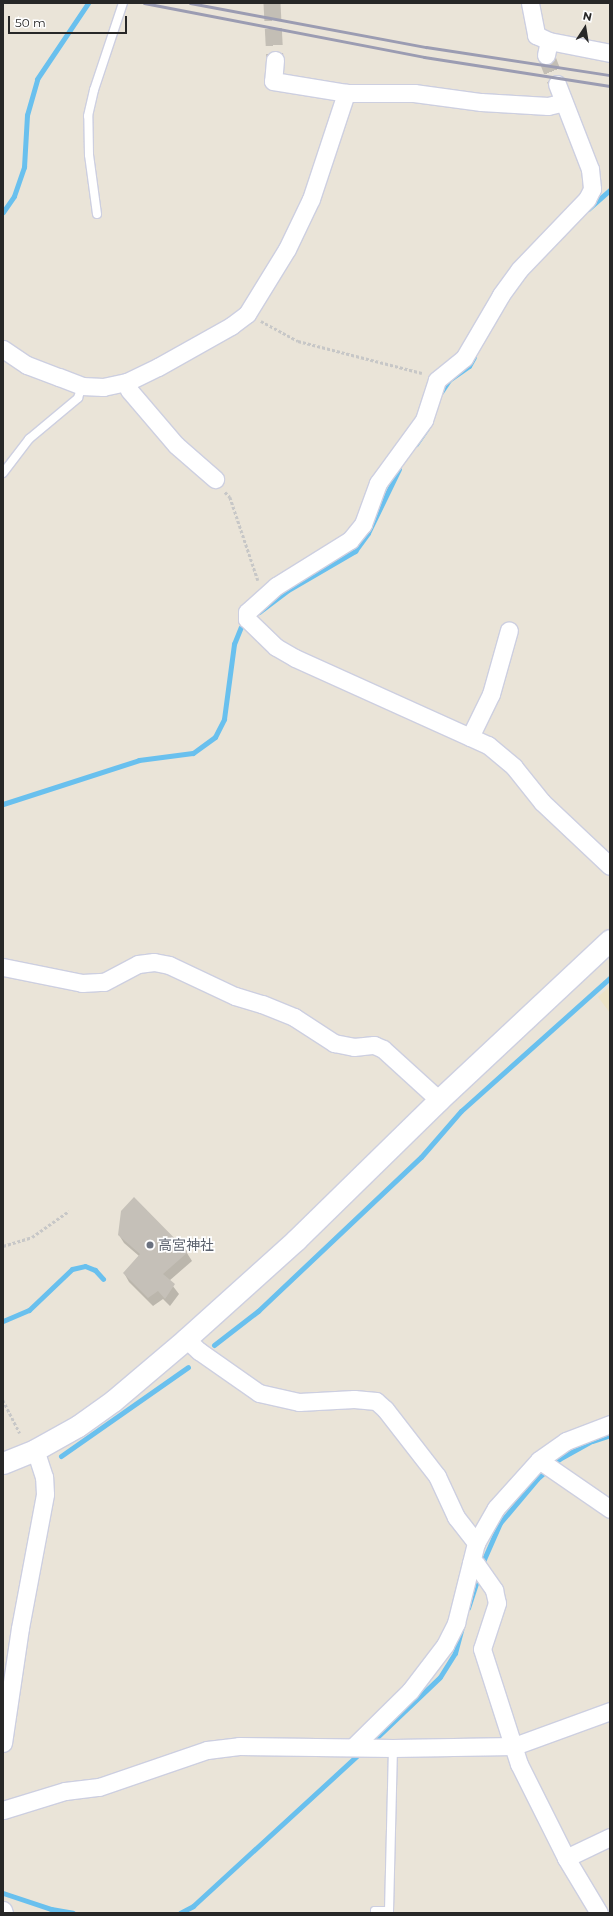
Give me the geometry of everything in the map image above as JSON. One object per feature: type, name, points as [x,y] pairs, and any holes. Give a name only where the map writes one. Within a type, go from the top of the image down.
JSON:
[{"type":"street","points":[[530,3],[536,35],[547,48],[610,53]]},
{"type":"street","points":[[275,60],[273,81],[346,93],[414,93],[481,102],[548,106],[564,102]]},
{"type":"street","points":[[557,84],[590,169],[592,190],[587,199],[519,270],[501,295],[464,358],[437,380],[424,420],[378,483],[363,524],[350,540],[264,596],[247,612],[247,619],[276,647],[325,674],[470,737],[501,754],[542,802],[610,866]]},
{"type":"street","points":[[3,349],[27,365],[82,386],[103,387],[127,382],[178,356],[247,314],[274,273],[311,199],[346,93]]},
{"type":"street","points":[[127,382],[129,390],[176,445],[215,479]]},
{"type":"street","points":[[470,737],[491,694],[509,630]]},
{"type":"street","points":[[3,1463],[34,1450],[78,1426],[113,1401],[186,1339],[296,1240],[439,1100],[610,940]]},
{"type":"street","points":[[3,967],[82,983],[104,982],[138,964],[154,962],[169,965],[234,996],[262,1004],[294,1017],[334,1043],[354,1047],[374,1044],[383,1049],[439,1100]]},
{"type":"street","points":[[186,1339],[199,1352],[259,1393],[299,1402],[354,1399],[376,1402],[385,1409],[437,1476],[456,1517],[476,1543]]},
{"type":"street","points":[[353,1747],[410,1691],[437,1657],[456,1623],[476,1543],[496,1508],[540,1460],[566,1440],[610,1424]]},
{"type":"street","points":[[3,1743],[20,1628],[45,1494],[44,1478],[34,1450]]},
{"type":"street","points":[[540,1460],[610,1509]]},
{"type":"street","points":[[471,1563],[476,1564],[494,1590],[496,1603],[482,1649],[519,1764],[566,1858],[599,1913]]},
{"type":"street","points":[[3,1810],[65,1792],[99,1787],[207,1750],[239,1746],[393,1748],[514,1746],[610,1711]]},
{"type":"street","points":[[566,1858],[610,1837]]},
{"type":"lane","points":[[97,214],[89,155],[88,116],[94,90],[123,3]]},
{"type":"lane","points":[[3,473],[29,439],[78,398],[82,386]]},
{"type":"lane","points":[[375,1913],[375,1911],[390,1911],[393,1748]]},
{"type":"path","points":[[247,314],[298,341],[420,372],[437,380]]},
{"type":"path","points":[[215,479],[230,497],[264,596]]},
{"type":"path","points":[[3,1246],[32,1237],[69,1212]]},
{"type":"path","points":[[3,1400],[20,1433]]},
{"type":"shaded area","points":[[610,986],[610,1013],[598,997]]},
{"type":"building","points":[[134,1197],[188,1252],[163,1274],[175,1284],[165,1299],[158,1291],[148,1298],[123,1273],[140,1254],[118,1235],[121,1211]]},
{"type":"waterway","points":[[3,212],[14,196],[24,167],[27,115],[37,79],[88,3]]},
{"type":"waterway","points":[[588,209],[610,190]]},
{"type":"waterway","points":[[441,392],[449,380],[469,366],[474,357]]},
{"type":"waterway","points":[[416,444],[427,428]]},
{"type":"waterway","points":[[259,612],[288,590],[355,551],[368,533],[399,469]]},
{"type":"waterway","points":[[3,804],[139,760],[193,753],[215,737],[224,719],[234,644],[241,627]]},
{"type":"waterway","points":[[214,1345],[258,1311],[421,1157],[461,1111],[610,978]]},
{"type":"waterway","points":[[3,1321],[29,1310],[72,1269],[85,1266],[95,1270],[103,1279]]},
{"type":"waterway","points":[[61,1456],[188,1367]]},
{"type":"waterway","points":[[481,1566],[500,1523],[537,1479],[559,1459],[592,1441],[610,1435]]},
{"type":"waterway","points":[[468,1608],[479,1574]]},
{"type":"waterway","points":[[371,1743],[440,1677],[455,1653],[462,1627]]},
{"type":"waterway","points":[[180,1913],[193,1906],[361,1752]]},
{"type":"waterway","points":[[3,1893],[51,1909],[73,1913]]},
{"type":"tunnel","points":[[272,3],[275,60]]},
{"type":"tunnel","points":[[546,55],[557,84]]},
{"type":"railway","points":[[144,3],[424,57],[610,86]]},
{"type":"railway","points":[[190,3],[426,47],[610,75]]},
{"type":"place","name":"高宮神社","points":[[150,1245]]}]
